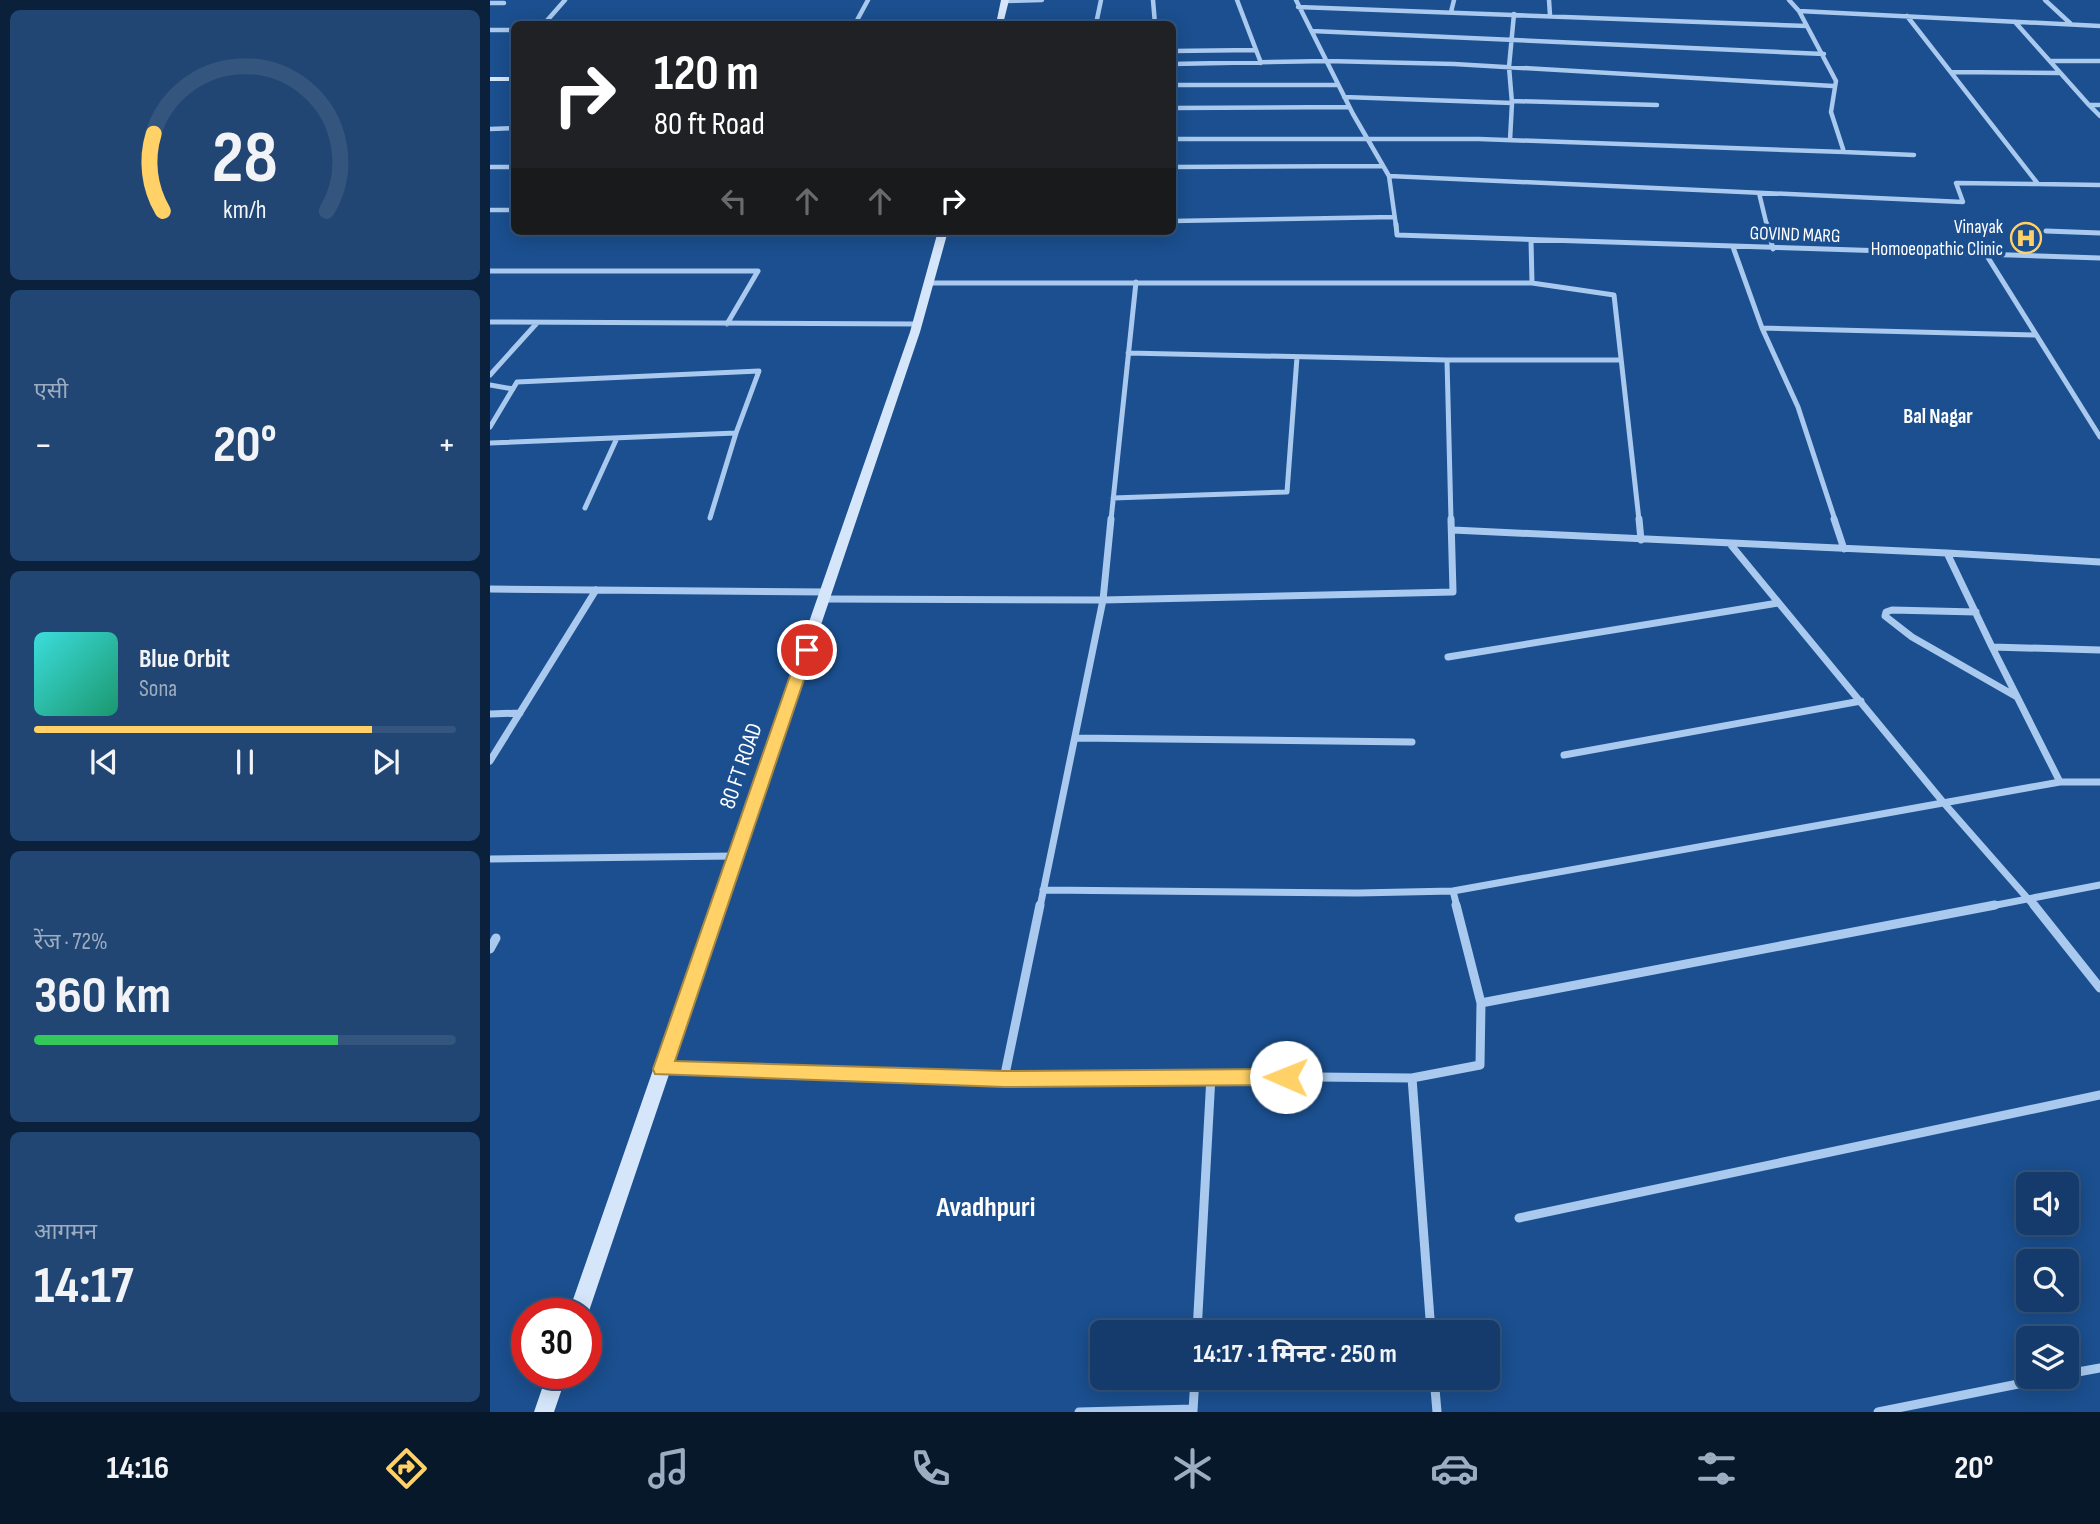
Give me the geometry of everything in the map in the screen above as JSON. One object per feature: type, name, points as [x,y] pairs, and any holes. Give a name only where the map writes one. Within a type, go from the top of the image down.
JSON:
[{"type":"street","points":[[547,21],[565,0]]},
{"type":"street","points":[[857,21],[868,0]]},
{"type":"street","points":[[1000,21],[1005,1],[1042,0]]},
{"type":"street","points":[[1098,21],[1101,0]]},
{"type":"street","points":[[1153,0],[1155,21]]},
{"type":"street","points":[[1237,0],[1261,63]]},
{"type":"street","points":[[1176,221],[1394,216],[1389,176],[1349,107],[1296,0]]},
{"type":"street","points":[[1367,10],[1371,0]]},
{"type":"street","points":[[1451,12],[1454,0]]},
{"type":"street","points":[[1549,0],[1550,15]]},
{"type":"street","points":[[1789,0],[1799,11],[1824,54],[1836,81],[1833,86],[1831,112],[1844,152]]},
{"type":"street","points":[[2045,0],[2071,24]]},
{"type":"street","points":[[490,3],[505,3]]},
{"type":"street","points":[[1298,7],[1807,26]]},
{"type":"street","points":[[1799,11],[2100,26]]},
{"type":"street","points":[[1510,140],[1512,102],[1509,67],[1514,14]]},
{"type":"street","points":[[1907,16],[2038,184]]},
{"type":"street","points":[[2015,22],[2100,116]]},
{"type":"street","points":[[490,30],[511,30]]},
{"type":"street","points":[[1312,31],[1824,54]]},
{"type":"street","points":[[1176,51],[1256,50]]},
{"type":"street","points":[[1176,64],[1326,61],[1509,67],[1660,73],[1833,86]]},
{"type":"street","points":[[2050,61],[2100,61]]},
{"type":"street","points":[[1951,72],[2060,73]]},
{"type":"street","points":[[490,79],[511,79]]},
{"type":"street","points":[[1176,85],[1338,85]]},
{"type":"street","points":[[1344,97],[1657,105]]},
{"type":"street","points":[[2089,105],[2100,105]]},
{"type":"street","points":[[1176,108],[1349,107]]},
{"type":"street","points":[[490,129],[511,128]]},
{"type":"street","points":[[1176,139],[1510,140],[1914,155]]},
{"type":"street","points":[[1176,167],[1383,166]]},
{"type":"street","points":[[490,167],[511,167]]},
{"type":"street","points":[[1389,176],[1962,202],[1956,183],[2100,185]]},
{"type":"street","points":[[1759,193],[1773,249]]},
{"type":"street","points":[[490,210],[511,209]]},
{"type":"street","name":"GOVIND MARG","points":[[1394,216],[1397,235],[2100,258]]},
{"type":"street","points":[[2046,231],[2100,233]]},
{"type":"street","name":"80 FT ROAD","points":[[584,1298],[918,324],[942,235]]},
{"type":"street","points":[[1531,240],[1532,282]]},
{"type":"street","points":[[1733,247],[1762,328],[1798,407],[1844,549]]},
{"type":"street","points":[[1987,256],[2100,437]]},
{"type":"street","points":[[490,271],[758,271],[727,324]]},
{"type":"street","points":[[1004,1079],[1103,600],[1136,282]]},
{"type":"street","points":[[929,283],[1532,282],[1614,295],[1641,540]]},
{"type":"street","points":[[490,322],[918,324]]},
{"type":"street","points":[[490,375],[537,323]]},
{"type":"street","points":[[1762,328],[2036,335]]},
{"type":"street","points":[[1128,353],[1447,360],[1621,360]]},
{"type":"street","points":[[1113,498],[1287,492],[1297,356]]},
{"type":"street","points":[[490,589],[1103,600],[1453,592],[1447,360]]},
{"type":"street","points":[[490,427],[517,382],[760,371],[736,433],[710,518]]},
{"type":"street","points":[[490,384],[513,389]]},
{"type":"street","points":[[490,443],[736,433]]},
{"type":"street","points":[[585,508],[617,438]]},
{"type":"street","points":[[1453,530],[2100,562]]},
{"type":"street","points":[[1731,544],[1943,802],[2030,900],[2100,988]]},
{"type":"street","points":[[1947,553],[2060,782]]},
{"type":"street","points":[[490,761],[596,590]]},
{"type":"street","points":[[1448,657],[1778,603]]},
{"type":"street","points":[[1976,612],[1892,610],[1886,612],[1885,616],[1912,637],[2017,697]]},
{"type":"street","points":[[1992,647],[2100,650]]},
{"type":"street","points":[[1564,755],[1861,701]]},
{"type":"street","points":[[490,714],[520,713]]},
{"type":"street","points":[[1075,738],[1412,742]]},
{"type":"street","points":[[1043,890],[1358,893],[1453,891],[2060,782],[2100,782]]},
{"type":"street","points":[[490,859],[736,856]]},
{"type":"street","points":[[1481,1003],[2100,885]]},
{"type":"street","points":[[663,1069],[1004,1079],[1211,1076],[1412,1078],[1480,1065],[1481,1003],[1453,891]]},
{"type":"street","points":[[490,949],[496,938]]},
{"type":"street","points":[[1198,1320],[1211,1076]]},
{"type":"street","points":[[1412,1078],[1430,1320]]},
{"type":"street","points":[[1519,1217],[2100,1095]]},
{"type":"street","points":[[2079,1372],[2100,1368]]},
{"type":"street","points":[[1878,1412],[2016,1384]]},
{"type":"street","points":[[544,1412],[552,1389]]},
{"type":"street","points":[[1079,1412],[1193,1410],[1194,1390]]},
{"type":"street","points":[[1435,1390],[1437,1412]]},
{"type":"place","name":"Vinayak Homoeopathic Clinic","points":[[2026,238]]},
{"type":"district","name":"Bal Nagar","points":[[1938,416]]},
{"type":"district","name":"Avadhpuri","points":[[986,1207]]},
{"type":"route","points":[[807,650],[663,1069],[1004,1079],[1286,1077]]}]
